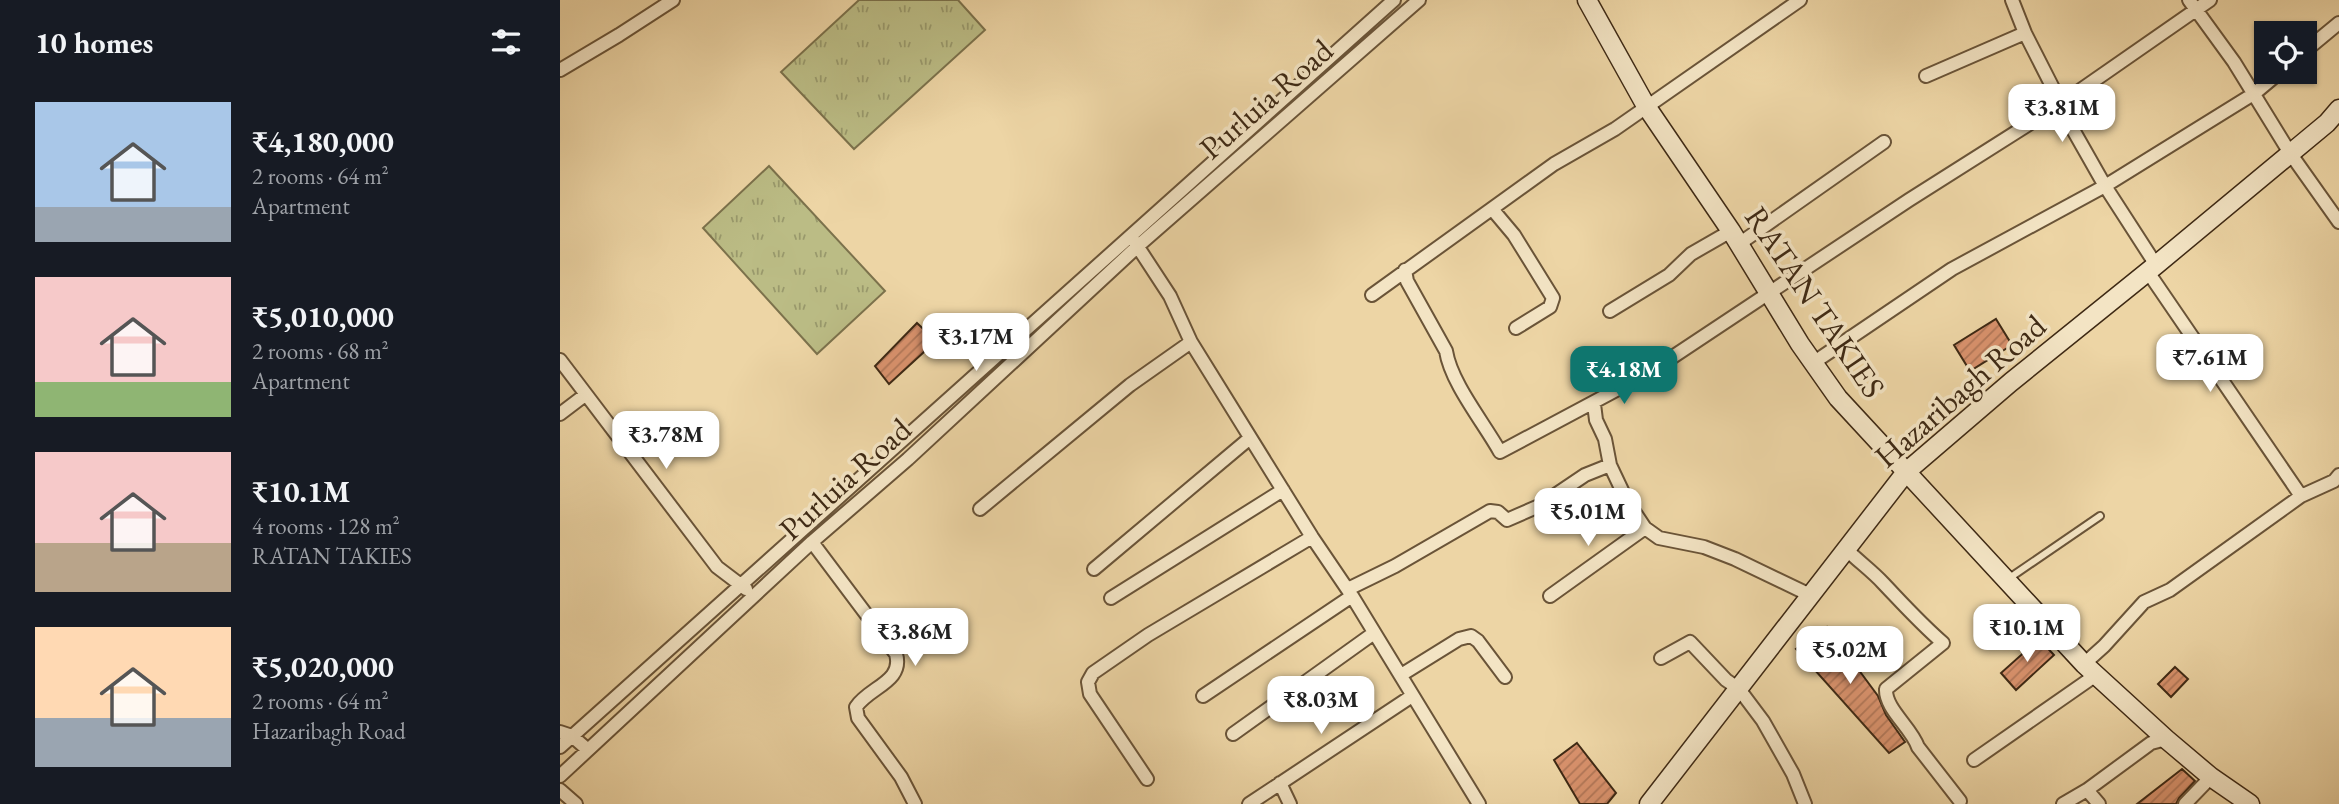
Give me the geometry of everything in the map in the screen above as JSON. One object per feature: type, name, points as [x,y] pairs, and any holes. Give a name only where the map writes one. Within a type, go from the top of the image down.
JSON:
[{"type":"street","points":[[560,70],[619,36],[673,0]]},
{"type":"street","name":"Purluia Road","points":[[560,747],[566,734],[741,584],[1394,0]]},
{"type":"street","name":"Purluia Road","points":[[560,776],[812,542],[908,459],[1138,246],[1419,0]]},
{"type":"street","name":"RATAN TAKIES","points":[[1587,0],[1646,106],[1735,237],[1768,294],[1838,398],[2090,669],[2211,777],[2250,804]]},
{"type":"street","points":[[1372,295],[1554,164],[1615,128],[1800,0]]},
{"type":"street","points":[[2012,0],[2059,105],[2152,269],[2301,496]]},
{"type":"street","points":[[1405,270],[1407,281],[1446,351],[1448,362],[1500,452],[1650,372],[1909,200],[2059,105],[2192,5],[2210,0]]},
{"type":"street","points":[[2192,5],[2255,93],[2290,153],[2339,222]]},
{"type":"street","points":[[2317,41],[2339,23]]},
{"type":"street","points":[[1926,76],[2025,33]]},
{"type":"street","points":[[1814,363],[1952,270],[2105,186],[2266,84]]},
{"type":"street","name":"Hazaribagh Road","points":[[1649,804],[1906,472],[2011,382],[2327,123],[2339,109]]},
{"type":"street","points":[[1611,311],[1669,275],[1691,254],[1735,237],[1884,142]]},
{"type":"street","points":[[1493,210],[1514,235],[1553,298],[1550,307],[1516,328]]},
{"type":"street","points":[[1130,234],[1170,296],[1191,342],[1311,537],[1350,592],[1479,804]]},
{"type":"street","points":[[980,509],[1130,385],[1191,342]]},
{"type":"street","points":[[560,360],[718,567],[754,597]]},
{"type":"street","points":[[560,414],[586,395]]},
{"type":"street","points":[[1594,404],[1596,420],[1605,439],[1610,465],[1627,501],[1646,528],[1659,538],[1704,547],[1735,559],[1810,595]]},
{"type":"street","points":[[1094,569],[1250,438]]},
{"type":"street","points":[[1203,696],[1350,592],[1490,511],[1498,512],[1507,520],[1539,506],[1585,475],[1610,465]]},
{"type":"street","points":[[1974,760],[2090,669],[2144,602],[2170,590],[2301,496],[2334,481],[2339,475]]},
{"type":"street","points":[[1111,598],[1283,490]]},
{"type":"street","points":[[1550,596],[1646,528]]},
{"type":"street","points":[[1147,779],[1090,694],[1088,682],[1093,673],[1148,635],[1311,537]]},
{"type":"street","points":[[812,542],[896,654],[899,664],[894,675],[861,699],[856,707],[858,718],[901,776],[915,804]]},
{"type":"street","points":[[1846,549],[1943,643],[1886,689],[1886,698],[1914,737],[1918,747],[1961,801]]},
{"type":"street","points":[[1233,734],[1374,633]]},
{"type":"street","points":[[1401,675],[1459,639],[1471,636],[1478,641],[1505,677]]},
{"type":"street","points":[[1661,658],[1690,642],[1726,680],[1739,689],[1763,721],[1793,774],[1805,804]]},
{"type":"street","points":[[1249,804],[1412,696]]},
{"type":"street","points":[[566,734],[588,750]]},
{"type":"street","points":[[2063,804],[2087,790],[2151,743],[2166,739]]},
{"type":"street","points":[[2185,804],[2211,777]]},
{"type":"street","points":[[1280,783],[1290,804]]},
{"type":"street","points":[[560,790],[576,804]]},
{"type":"street","points":[[2087,790],[2099,804]]},
{"type":"lane","points":[[2006,580],[2100,516]]},
{"type":"green space","points":[[859,0],[958,0],[985,30],[854,149],[781,72]]},
{"type":"green space","points":[[769,166],[885,291],[817,354],[703,228]]},
{"type":"building","points":[[1996,319],[2012,345],[1970,371],[1954,345]]},
{"type":"building","points":[[917,323],[936,341],[889,384],[875,366]]},
{"type":"building","points":[[1827,627],[1878,696],[1886,715],[1905,742],[1889,753],[1796,649]]},
{"type":"building","points":[[2039,639],[2054,655],[2016,690],[2001,673]]},
{"type":"building","points":[[2175,667],[2188,679],[2171,697],[2158,684]]},
{"type":"building","points":[[1577,743],[1616,793],[1607,804],[1580,804],[1554,760]]},
{"type":"building","points":[[2182,769],[2195,781],[2176,804],[2137,804]]}]
